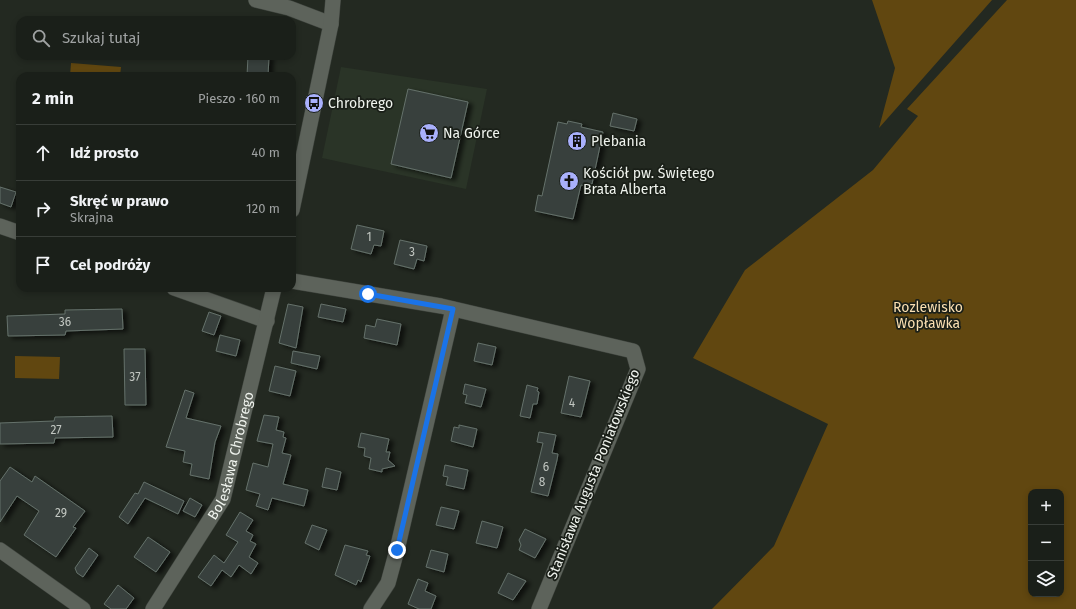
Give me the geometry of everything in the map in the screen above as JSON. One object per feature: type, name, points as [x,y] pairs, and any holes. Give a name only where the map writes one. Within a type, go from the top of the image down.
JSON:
[{"type":"street","points":[[256,0],[289,8],[331,24]]},
{"type":"street","points":[[296,191],[331,24],[334,0]]},
{"type":"street","points":[[0,226],[16,232]]},
{"type":"street","name":"Stanisława Augusta Poniatowskiego","points":[[296,282],[453,309],[633,351],[638,369],[539,609]]},
{"type":"street","points":[[185,292],[267,321]]},
{"type":"street","name":"Bolesława Chrobrego","points":[[153,609],[223,499],[273,292]]},
{"type":"street","points":[[371,609],[388,583],[453,309]]},
{"type":"street","points":[[0,550],[83,609]]},
{"type":"shaded area","points":[[341,67],[487,89],[466,189],[322,158]]},
{"type":"green space","points":[[872,0],[992,0],[879,128],[895,68]]},
{"type":"green space","name":"Rozlewisko Wopławka","points":[[1007,0],[1076,0],[1076,609],[712,609],[774,546],[828,424],[693,358],[745,270],[873,170],[918,116],[907,109]]},
{"type":"green space","points":[[71,63],[121,67],[120,72],[70,72]]},
{"type":"green space","points":[[15,356],[60,357],[59,379],[15,378]]},
{"type":"building","points":[[248,60],[269,60],[268,72],[247,72]]},
{"type":"building","name":"Na Górce","points":[[408,89],[468,102],[451,178],[391,164]]},
{"type":"building","points":[[613,113],[637,119],[634,131],[610,126]]},
{"type":"building","name":"Kościół pw. Świętego Brata Alberta","points":[[568,121],[582,124],[581,127],[603,132],[592,184],[588,183],[587,186],[581,185],[573,219],[535,211],[538,195],[542,196],[558,122],[567,124]]},
{"type":"building","points":[[0,187],[16,192],[11,207],[0,203]]},
{"type":"building","points":[[357,225],[384,231],[381,246],[374,245],[371,254],[351,249]]},
{"type":"building","points":[[400,240],[427,246],[424,261],[417,259],[414,269],[394,264]]},
{"type":"building","points":[[288,304],[303,307],[296,348],[279,343]]},
{"type":"building","points":[[321,304],[346,309],[343,322],[318,317]]},
{"type":"building","points":[[122,309],[123,329],[66,331],[65,335],[8,336],[7,316],[65,314],[65,310]]},
{"type":"building","points":[[209,312],[221,316],[214,335],[202,331]]},
{"type":"building","points":[[377,319],[401,324],[397,345],[364,338],[366,325],[375,327]]},
{"type":"building","points":[[220,335],[240,340],[236,356],[216,351]]},
{"type":"building","points":[[478,343],[496,347],[492,365],[474,361]]},
{"type":"building","points":[[124,349],[145,349],[146,405],[125,405]]},
{"type":"building","points":[[293,351],[320,356],[317,369],[291,363]]},
{"type":"building","points":[[275,366],[296,371],[290,396],[269,391]]},
{"type":"building","points":[[569,376],[590,381],[581,417],[561,413]]},
{"type":"building","points":[[465,384],[486,389],[481,407],[465,403],[467,395],[463,394]]},
{"type":"building","points":[[527,385],[538,388],[537,391],[539,392],[537,404],[533,404],[530,418],[520,416]]},
{"type":"building","points":[[185,390],[194,393],[186,418],[221,426],[215,442],[209,479],[190,475],[192,464],[183,462],[185,451],[166,447]]},
{"type":"building","points":[[264,415],[279,417],[276,430],[284,432],[283,437],[286,438],[282,453],[291,455],[283,484],[308,490],[304,506],[272,498],[268,510],[256,506],[260,494],[246,490],[253,463],[268,467],[273,444],[257,441]]},
{"type":"building","points":[[112,416],[113,437],[55,438],[54,443],[0,444],[0,423],[54,421],[55,417]]},
{"type":"building","points":[[459,425],[477,429],[473,447],[451,441],[454,427],[459,428]]},
{"type":"building","points":[[539,432],[556,435],[552,453],[558,454],[548,496],[531,492],[543,443],[537,442]]},
{"type":"building","points":[[361,433],[389,439],[386,452],[390,452],[388,460],[395,466],[382,469],[382,472],[369,469],[371,458],[364,456],[365,448],[358,447]]},
{"type":"building","points":[[445,465],[468,470],[464,489],[446,485],[448,477],[443,476]]},
{"type":"building","points":[[10,467],[32,482],[35,476],[85,511],[73,527],[76,528],[56,557],[24,535],[39,511],[17,496],[0,522],[0,481]]},
{"type":"building","points":[[326,468],[341,472],[337,490],[322,487]]},
{"type":"building","points":[[144,482],[184,501],[178,514],[145,498],[128,524],[119,517],[135,493],[138,494]]},
{"type":"building","points":[[190,498],[202,505],[195,517],[183,511]]},
{"type":"building","points":[[441,507],[459,511],[454,529],[436,525]]},
{"type":"building","points":[[240,512],[253,520],[246,531],[253,535],[250,541],[256,544],[249,557],[258,563],[251,574],[239,565],[231,577],[222,570],[211,586],[198,577],[214,555],[224,563],[238,542],[226,535]]},
{"type":"building","points":[[482,521],[503,527],[497,548],[476,543]]},
{"type":"building","points":[[312,525],[327,530],[319,550],[305,543]]},
{"type":"building","points":[[525,529],[546,539],[535,558],[519,550],[521,545],[519,540]]},
{"type":"building","points":[[148,537],[170,552],[156,572],[134,557]]},
{"type":"building","points":[[345,545],[368,551],[366,555],[370,556],[361,582],[358,580],[356,585],[335,575]]},
{"type":"building","points":[[89,548],[98,555],[83,577],[77,573],[75,568]]},
{"type":"building","points":[[431,550],[448,554],[444,572],[426,567]]},
{"type":"building","points":[[508,573],[526,581],[513,600],[498,593]]},
{"type":"building","points":[[418,579],[428,583],[425,591],[436,596],[431,609],[419,609],[408,604]]},
{"type":"building","points":[[118,585],[134,598],[126,609],[111,609],[104,604]]},
{"type":"place","name":"Chrobrego","points":[[314,103]]},
{"type":"place","name":"Na Górce","points":[[429,133]]},
{"type":"place","name":"Plebania","points":[[577,141]]},
{"type":"place","name":"Kościół pw. Świętego Brata Alberta","points":[[569,181]]},
{"type":"route","points":[[368,294],[453,309],[397,550]]}]
